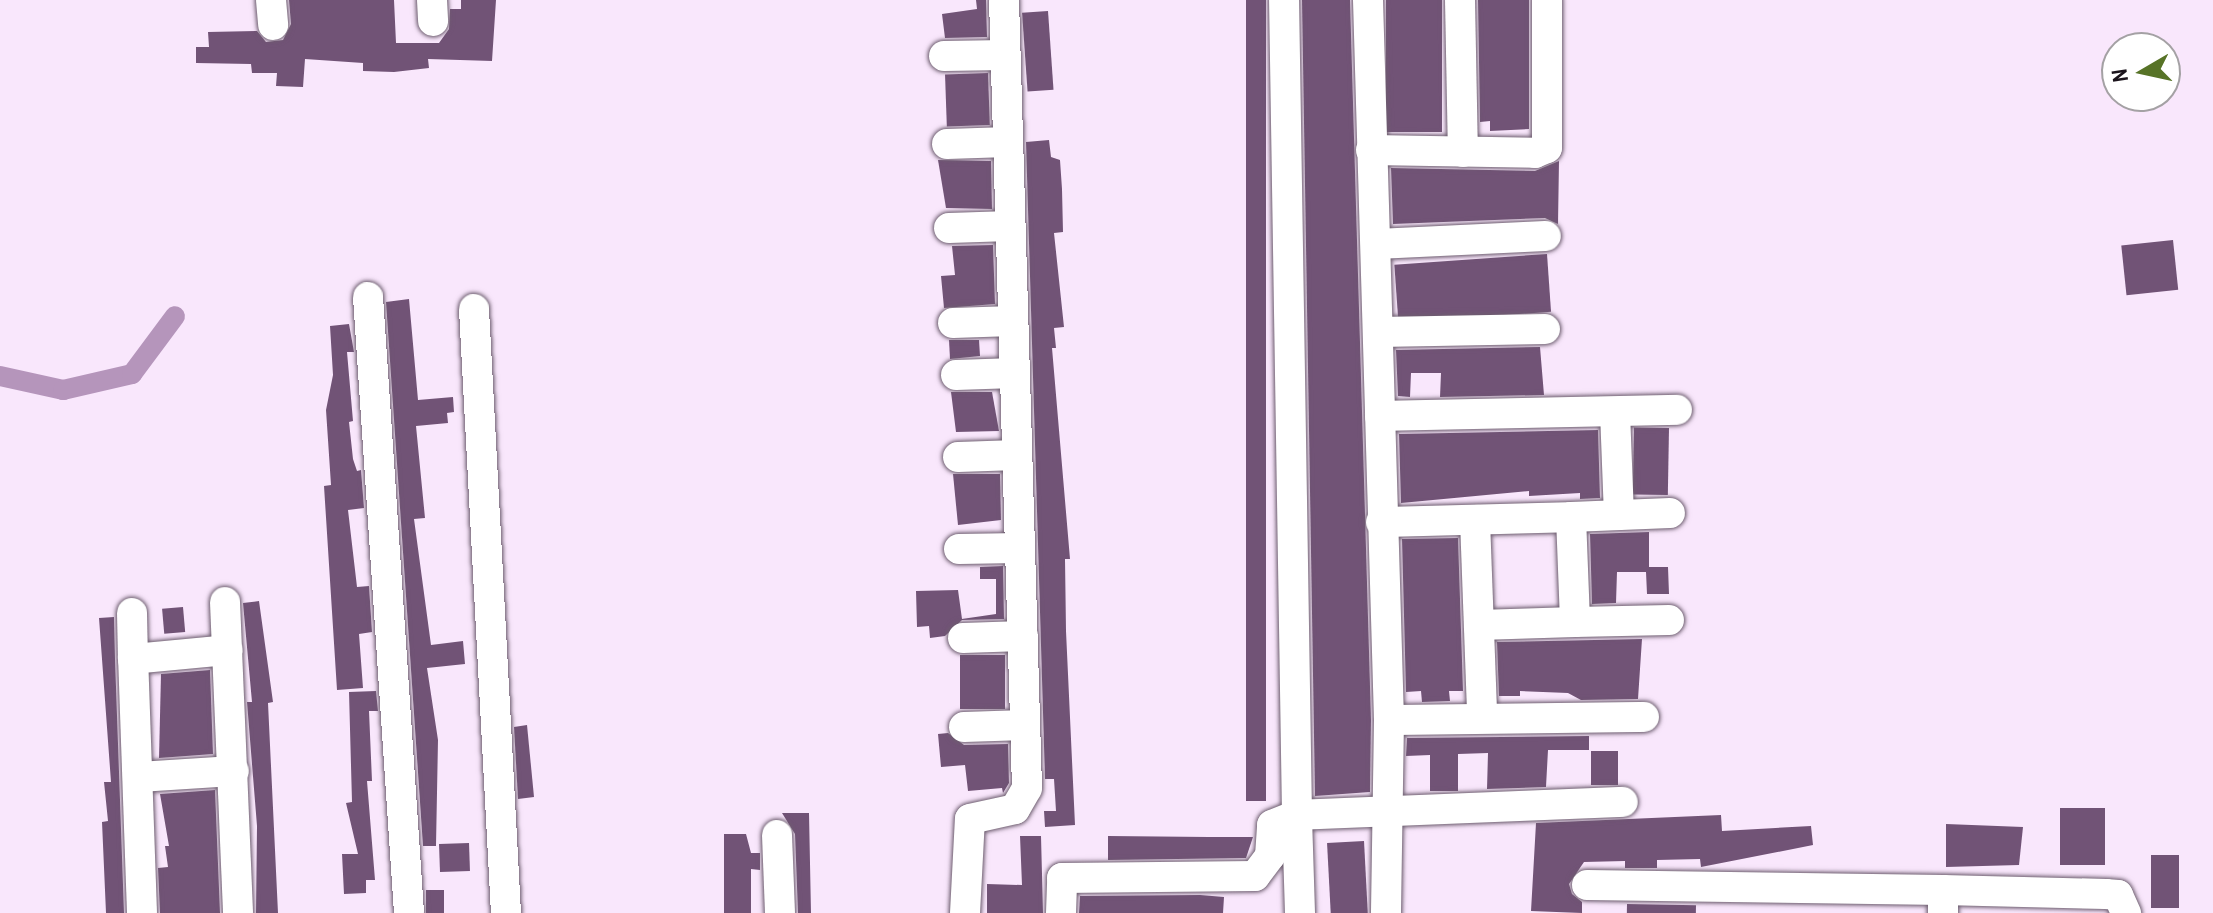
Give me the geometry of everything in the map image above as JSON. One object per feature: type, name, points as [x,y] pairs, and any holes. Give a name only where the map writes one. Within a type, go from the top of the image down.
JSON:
[{"type":"street","points":[[965,913],[966,829],[970,819],[1015,809],[1027,788],[1004,0]]},
{"type":"street","points":[[1284,0],[1300,913]]},
{"type":"street","points":[[1368,0],[1389,720],[1386,913]]},
{"type":"street","points":[[1460,0],[1463,152]]},
{"type":"street","points":[[1371,150],[1535,153],[1547,148],[1547,0]]},
{"type":"street","points":[[944,56],[1005,55]]},
{"type":"street","points":[[947,144],[1008,142]]},
{"type":"street","points":[[949,228],[1010,226]]},
{"type":"street","points":[[1376,244],[1546,236]]},
{"type":"street","points":[[368,297],[409,913]]},
{"type":"street","points":[[474,309],[506,913]]},
{"type":"street","points":[[953,323],[1013,321]]},
{"type":"street","points":[[1380,332],[1545,329]]},
{"type":"street","points":[[956,375],[1015,373]]},
{"type":"street","points":[[1380,416],[1677,410]]},
{"type":"street","points":[[1615,412],[1619,515]]},
{"type":"street","points":[[958,457],[1017,455]]},
{"type":"street","points":[[1381,522],[1670,513]]},
{"type":"street","points":[[1571,517],[1575,622]]},
{"type":"street","points":[[1475,520],[1482,715]]},
{"type":"street","points":[[959,549],[1020,548]]},
{"type":"street","points":[[225,602],[238,913]]},
{"type":"street","points":[[132,613],[142,913]]},
{"type":"street","points":[[1479,625],[1669,620]]},
{"type":"street","points":[[963,638],[1023,636]]},
{"type":"street","points":[[133,659],[228,650]]},
{"type":"street","points":[[1389,720],[1482,715],[1644,717]]},
{"type":"street","points":[[964,727],[1025,725]]},
{"type":"street","points":[[138,777],[234,771]]},
{"type":"street","points":[[1061,913],[1062,878],[1255,876],[1270,856],[1272,825],[1297,815],[1388,807],[1623,802]]},
{"type":"street","points":[[777,835],[780,913]]},
{"type":"street","points":[[1587,885],[1745,901],[1943,901],[2106,894],[2118,895],[2126,913]]},
{"type":"building","points":[[289,0],[394,0],[396,43],[439,43],[449,29],[450,9],[461,9],[461,0],[496,0],[492,61],[428,59],[429,68],[394,72],[363,71],[363,63],[305,59],[303,87],[276,86],[277,73],[252,73],[251,64],[196,63],[196,47],[209,47],[208,32],[257,31],[266,42],[283,40],[291,24]]},
{"type":"building","points":[[976,0],[986,0],[987,37],[945,38],[942,14],[977,9]]},
{"type":"building","points":[[1246,0],[1266,0],[1266,801],[1246,801]]},
{"type":"building","points":[[1302,0],[1350,0],[1371,720],[1370,792],[1315,796]]},
{"type":"building","points":[[1386,0],[1442,0],[1442,132],[1386,132]]},
{"type":"building","points":[[1478,0],[1529,0],[1529,129],[1490,131],[1490,121],[1480,122]]},
{"type":"building","points":[[1048,11],[1054,90],[1028,92],[1022,13]]},
{"type":"building","points":[[988,73],[990,125],[947,126],[945,75]]},
{"type":"building","points":[[1049,140],[1051,157],[1060,160],[1062,189],[1063,232],[1054,233],[1064,327],[1054,328],[1056,348],[1052,348],[1070,559],[1065,559],[1066,631],[1075,825],[1045,827],[1044,811],[1056,811],[1054,779],[1045,779],[1026,142]]},
{"type":"building","points":[[938,160],[991,161],[992,209],[946,208]]},
{"type":"building","points":[[1559,161],[1558,224],[1545,218],[1393,224],[1391,168],[1535,171]]},
{"type":"building","points":[[2173,240],[2178,290],[2127,295],[2121,245]]},
{"type":"building","points":[[993,245],[995,304],[944,308],[941,276],[955,275],[952,246]]},
{"type":"building","points":[[1547,254],[1551,312],[1398,323],[1394,265]]},
{"type":"building","points":[[409,299],[418,400],[453,397],[454,412],[447,413],[448,423],[416,426],[425,518],[414,519],[431,645],[463,641],[465,664],[427,668],[438,740],[436,846],[423,846],[386,302]]},
{"type":"building","points":[[349,324],[354,352],[347,352],[353,421],[349,422],[353,459],[357,471],[361,470],[364,508],[348,510],[357,587],[369,586],[372,632],[359,634],[363,688],[337,690],[324,486],[331,485],[326,410],[333,375],[330,326]]},
{"type":"building","points":[[949,340],[979,340],[980,356],[950,359]]},
{"type":"building","points":[[1540,347],[1544,395],[1440,397],[1441,373],[1411,373],[1410,397],[1398,396],[1396,350]]},
{"type":"building","points":[[951,392],[992,392],[999,431],[956,432]]},
{"type":"building","points":[[1634,427],[1669,428],[1668,495],[1633,494]]},
{"type":"building","points":[[1598,430],[1600,498],[1580,499],[1580,493],[1529,496],[1529,491],[1401,503],[1399,434]]},
{"type":"building","points":[[953,474],[1000,474],[1001,520],[958,525]]},
{"type":"building","points":[[1649,532],[1649,567],[1668,567],[1669,594],[1647,594],[1646,572],[1617,572],[1616,603],[1592,604],[1590,534]]},
{"type":"building","points":[[1458,538],[1463,691],[1449,691],[1450,701],[1422,702],[1421,691],[1406,692],[1402,539]]},
{"type":"building","points":[[1003,566],[1004,619],[962,620],[945,636],[930,638],[929,626],[917,627],[916,591],[958,590],[962,619],[996,614],[996,579],[980,579],[980,567]]},
{"type":"building","points":[[259,601],[273,702],[268,703],[278,913],[256,913],[257,826],[247,702],[252,702],[243,603]]},
{"type":"building","points":[[183,607],[185,632],[164,634],[162,609]]},
{"type":"building","points":[[114,617],[124,913],[106,913],[102,822],[108,821],[104,782],[111,782],[99,618]]},
{"type":"building","points":[[1642,639],[1638,699],[1581,700],[1568,693],[1520,691],[1520,696],[1499,696],[1497,642]]},
{"type":"building","points":[[960,655],[1005,655],[1005,709],[960,709]]},
{"type":"building","points":[[210,670],[213,754],[159,758],[161,674]]},
{"type":"building","points":[[376,691],[378,711],[369,711],[372,781],[367,781],[375,880],[366,880],[366,893],[344,894],[342,854],[358,854],[346,803],[352,802],[349,692]]},
{"type":"building","points":[[527,725],[534,797],[518,799],[514,727]]},
{"type":"building","points":[[948,733],[964,745],[1008,744],[1009,783],[1003,793],[1002,788],[968,791],[965,765],[941,767],[938,734]]},
{"type":"building","points":[[1589,736],[1589,750],[1548,750],[1546,787],[1487,789],[1488,753],[1458,754],[1458,791],[1430,791],[1430,755],[1406,756],[1407,738]]},
{"type":"building","points":[[1591,751],[1618,751],[1618,785],[1591,785]]},
{"type":"building","points":[[215,790],[220,913],[160,913],[158,868],[168,867],[165,846],[169,846],[160,794]]},
{"type":"building","points":[[2060,808],[2105,808],[2105,865],[2060,865]]},
{"type":"building","points":[[782,813],[809,813],[811,913],[798,913],[795,834]]},
{"type":"building","points":[[1721,815],[1722,831],[1811,826],[1813,845],[1701,867],[1700,859],[1657,860],[1657,868],[1625,868],[1625,861],[1584,862],[1569,884],[1572,894],[1582,902],[1582,913],[1531,911],[1536,823]]},
{"type":"building","points":[[1946,824],[2023,827],[2019,865],[1946,867]]},
{"type":"building","points":[[724,834],[746,834],[751,853],[760,853],[760,870],[751,869],[751,913],[724,913]]},
{"type":"building","points":[[1020,836],[1041,836],[1043,913],[987,913],[987,884],[1022,885]]},
{"type":"building","points":[[1108,836],[1253,837],[1246,858],[1108,860]]},
{"type":"building","points":[[1364,841],[1368,913],[1331,913],[1327,843]]},
{"type":"building","points":[[469,843],[470,871],[440,872],[439,844]]},
{"type":"building","points":[[2151,855],[2179,855],[2179,908],[2151,908]]},
{"type":"building","points":[[426,890],[444,890],[444,913],[426,913]]},
{"type":"building","points":[[1080,896],[1224,897],[1223,913],[1079,913]]},
{"type":"building","points":[[1627,904],[1696,905],[1696,913],[1627,913]]},
{"type":"waterway","points":[[0,376],[63,390],[132,374],[175,316]]}]
